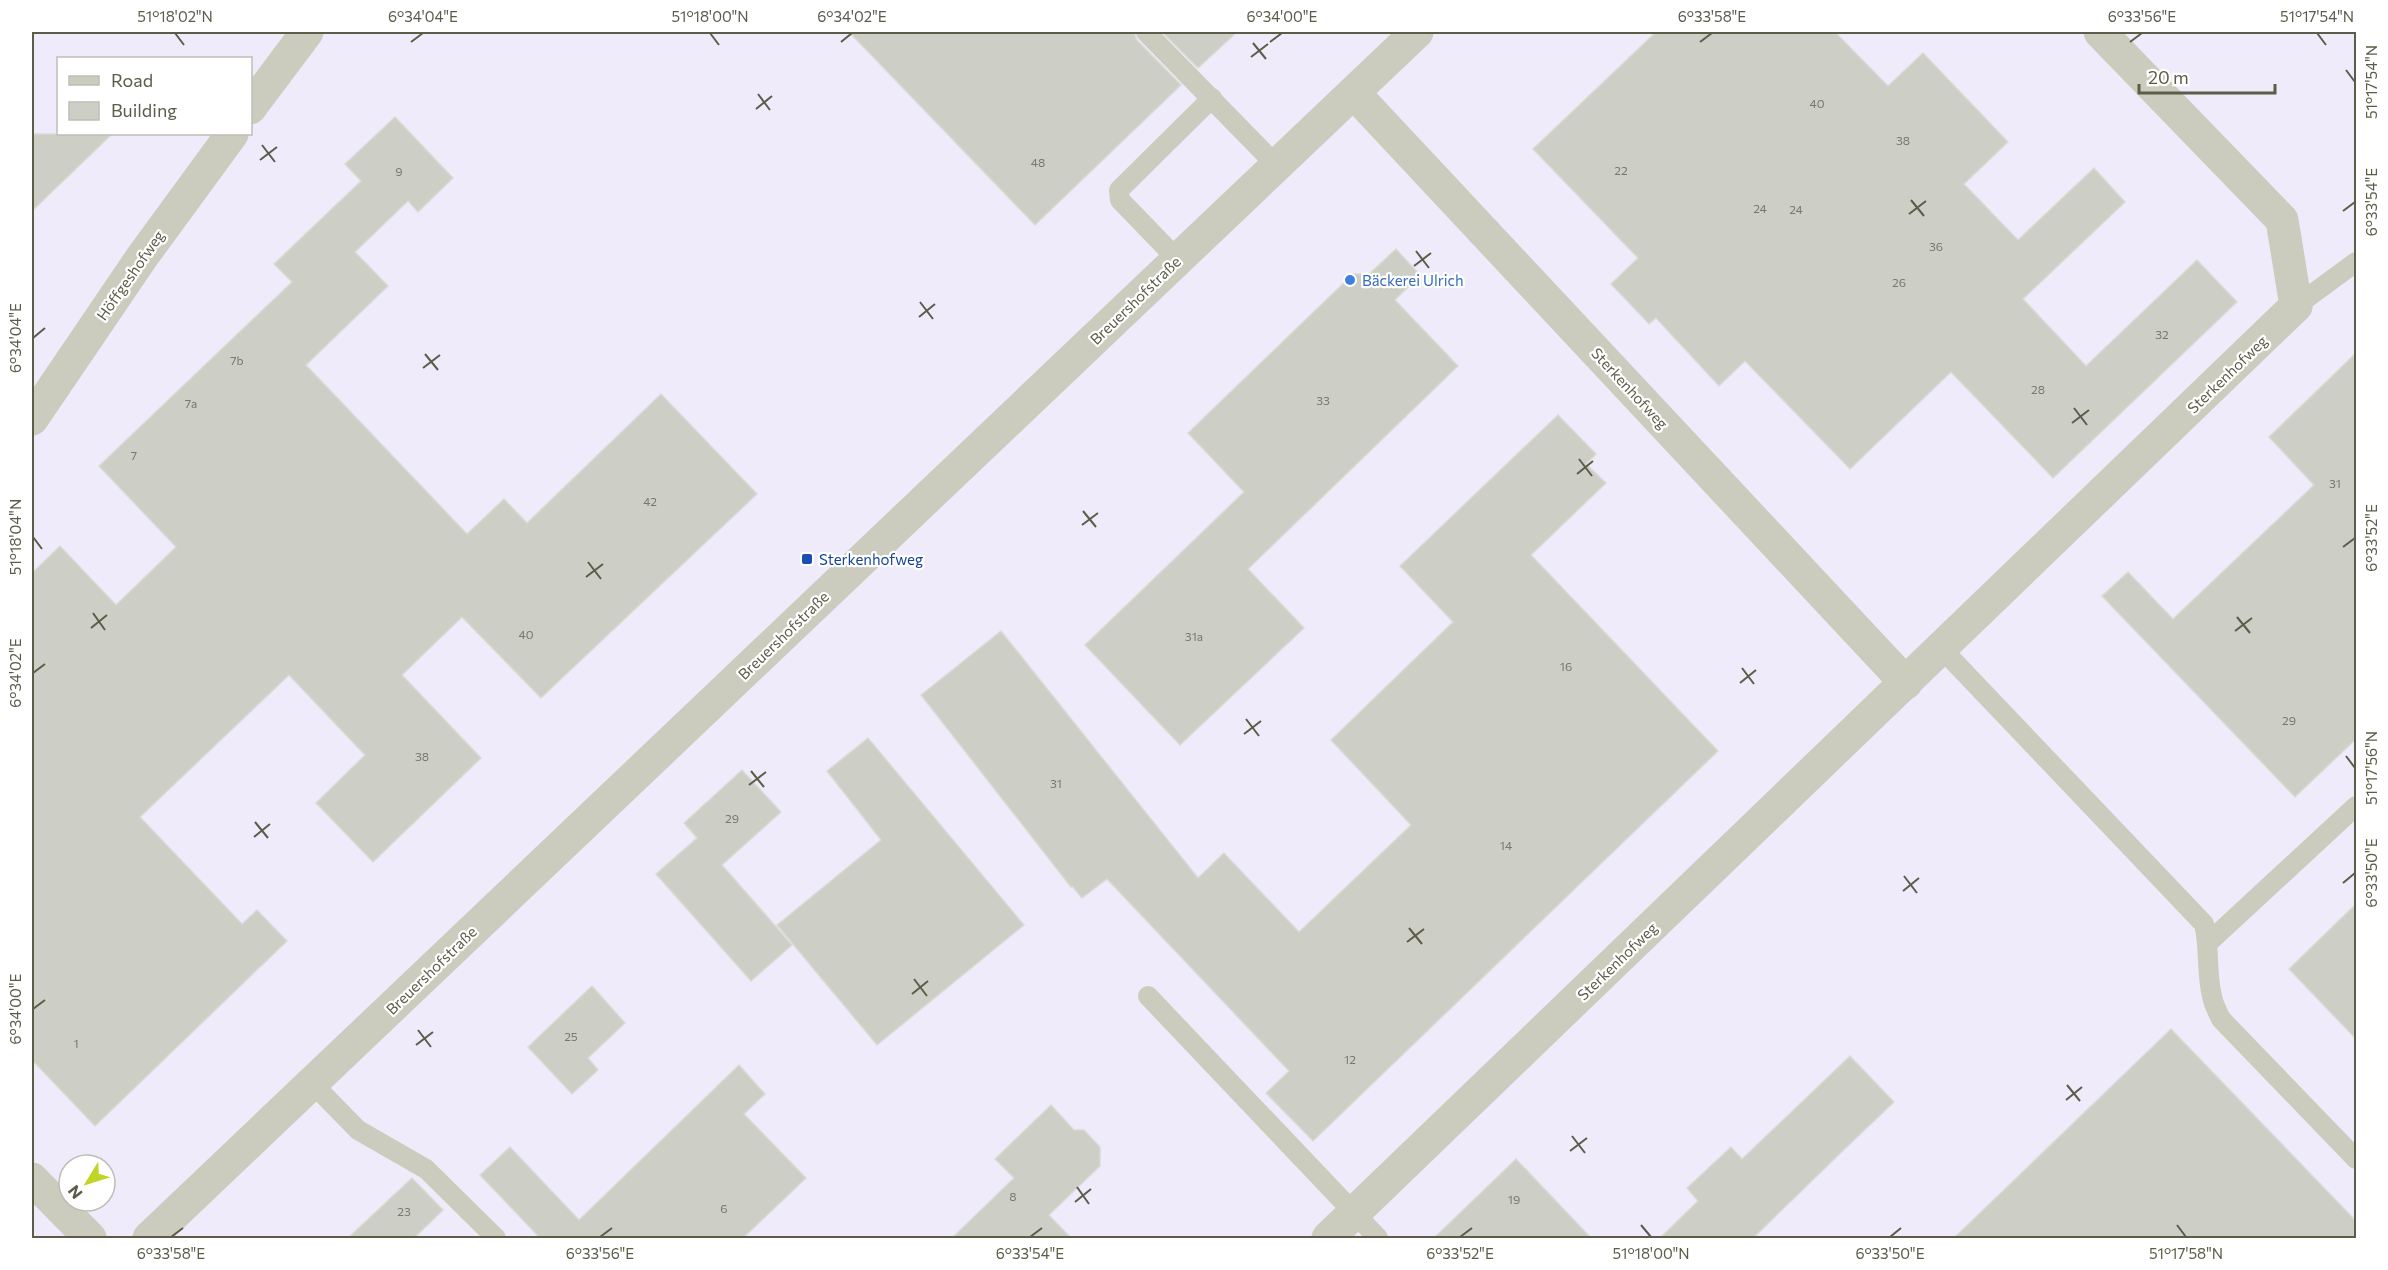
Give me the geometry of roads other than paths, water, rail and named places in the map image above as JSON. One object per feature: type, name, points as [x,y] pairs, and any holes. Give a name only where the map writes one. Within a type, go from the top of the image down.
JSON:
[{"type":"street","points":[[252,105],[307,32]]},
{"type":"street","name":"Breuershofstraße","points":[[149,1239],[1417,32]]},
{"type":"street","points":[[2100,32],[2282,220],[2296,306]]},
{"type":"street","name":"Sterkenhofweg","points":[[1354,93],[1906,683]]},
{"type":"street","name":"Höffgeshofweg","points":[[32,418],[142,257],[231,135]]},
{"type":"street","name":"Sterkenhofweg","points":[[1328,1239],[2296,306]]},
{"type":"street","points":[[32,1179],[90,1239]]},
{"type":"lane","points":[[1146,32],[1277,166]]},
{"type":"lane","points":[[1178,260],[1120,200],[1119,190],[1212,98]]},
{"type":"lane","points":[[2296,306],[2356,262]]},
{"type":"lane","points":[[1942,649],[2204,924],[2209,942],[2208,962],[2212,996],[2221,1019],[2356,1159]]},
{"type":"lane","points":[[2209,942],[2356,806]]},
{"type":"lane","points":[[1148,996],[1378,1239]]},
{"type":"lane","points":[[312,1083],[358,1130],[426,1169],[496,1239]]},
{"type":"place","name":"Bäckerei Ulrich","points":[[1350,280]]},
{"type":"place","name":"Sterkenhofweg","points":[[807,559]]}]
